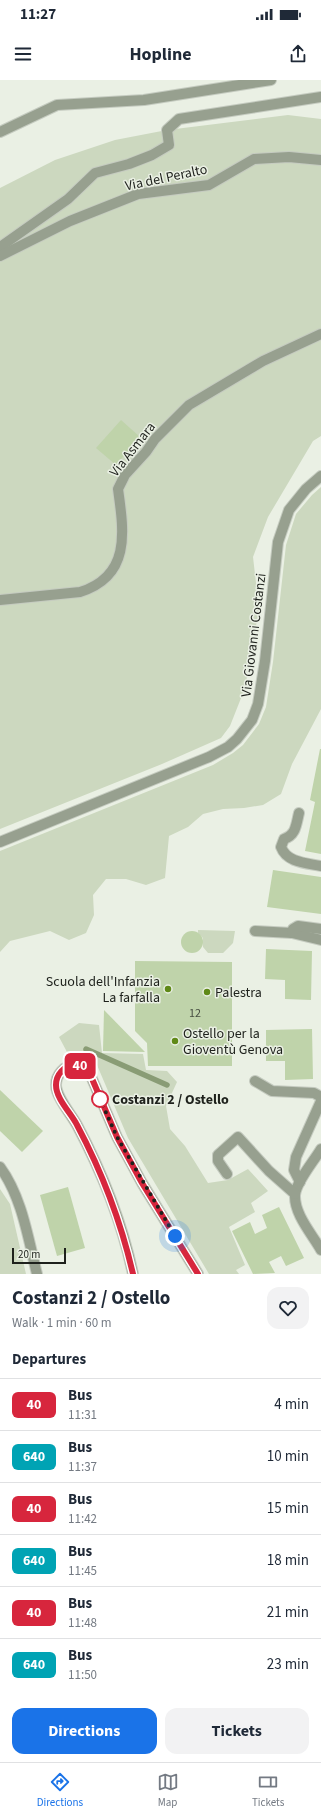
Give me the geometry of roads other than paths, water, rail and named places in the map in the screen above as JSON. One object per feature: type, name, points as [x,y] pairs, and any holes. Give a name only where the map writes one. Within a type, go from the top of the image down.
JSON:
[{"type":"street","points":[[0,132],[58,105],[144,100],[271,80]]},
{"type":"street","points":[[0,247],[68,199],[95,174],[129,164],[152,155],[169,145],[167,130],[179,119],[321,97]]},
{"type":"street","name":"Via del Peralto","points":[[0,256],[70,221],[138,194],[209,185],[254,159],[289,157],[321,160]]},
{"type":"street","name":"Via Asmara","points":[[0,600],[80,592],[89,589],[104,579],[114,568],[120,556],[123,538],[118,489],[120,482],[146,452],[155,438],[189,405],[263,361],[321,334]]},
{"type":"street","name":"Via Giovanni Costanzi","points":[[0,842],[209,757],[228,747],[244,731],[252,720],[258,704],[265,661],[278,542],[289,510],[306,489],[321,476]]},
{"type":"street","points":[[299,814],[295,830],[290,837],[284,839],[281,847],[283,854],[295,861],[321,866]]},
{"type":"street","points":[[292,933],[293,929],[298,926],[321,929]]},
{"type":"street","points":[[255,931],[292,933],[321,940]]},
{"type":"street","points":[[133,1274],[110,1195],[77,1125],[57,1092],[56,1085],[61,1071],[71,1065],[78,1065],[90,1074],[117,1137],[142,1183],[198,1274]]},
{"type":"street","points":[[255,1082],[272,1091],[314,1093],[321,1097]]},
{"type":"street","points":[[300,1182],[294,1170],[296,1157],[321,1101]]},
{"type":"street","points":[[227,1174],[218,1161],[218,1155],[238,1137],[269,1171],[295,1194]]},
{"type":"street","points":[[321,1149],[300,1182],[295,1194],[299,1212],[321,1250]]},
{"type":"street","points":[[0,1167],[10,1180],[25,1225],[37,1274]]},
{"type":"waterway","points":[[86,1049],[167,1085]]},
{"type":"place","name":"Scuola dell'Infanzia La farfalla","points":[[168,989]]},
{"type":"place","name":"Palestra","points":[[207,992]]},
{"type":"place","name":"Ostello per la Gioventù Genova","points":[[175,1041]]},
{"type":"place","name":"Costanzi 2 / Ostello","points":[[100,1099]]}]
